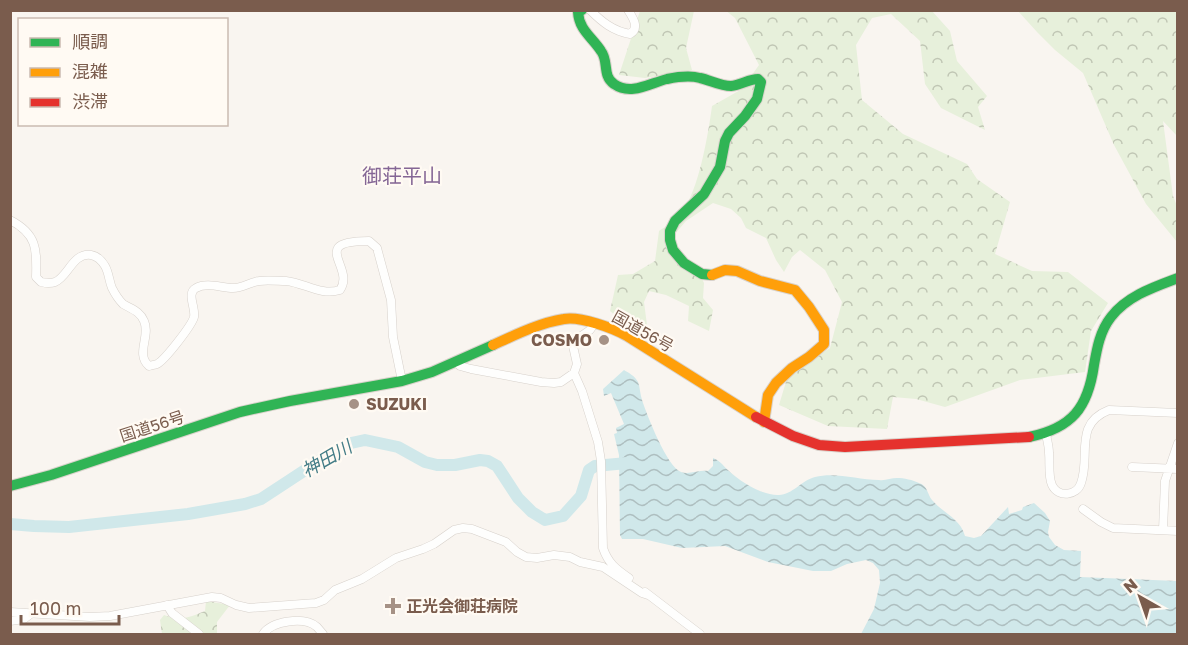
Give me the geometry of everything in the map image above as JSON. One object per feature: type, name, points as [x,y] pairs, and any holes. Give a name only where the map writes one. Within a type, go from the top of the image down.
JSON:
[{"type":"main road","points":[[582,10],[578,12],[579,24],[604,54],[607,78],[619,88],[628,90],[669,79],[695,77],[729,86],[754,78],[761,82],[757,99],[725,141],[720,167],[704,194],[675,221],[670,231],[670,240],[684,263],[702,274],[712,275],[725,270],[737,271],[760,281],[795,290],[810,307],[824,330],[824,344],[792,368],[776,383],[768,395],[764,422]]},
{"type":"main road","name":"国道56号","points":[[10,486],[51,475],[240,412],[290,400],[402,381],[432,372],[529,329],[566,318],[612,328],[764,422],[792,436],[819,445],[844,447],[1029,437],[1046,434],[1073,417],[1084,404],[1090,390],[1098,346],[1110,318],[1140,293],[1178,278]]},
{"type":"street","points":[[590,10],[604,24],[622,33],[630,34],[635,28],[628,10]]},
{"type":"street","points":[[10,220],[24,229],[33,239],[37,258],[36,277],[41,282],[57,282],[73,264],[87,255],[98,258],[104,264],[110,284],[119,300],[141,315],[145,322],[143,357],[149,366],[164,358],[189,328],[195,316],[191,295],[197,287],[237,288],[259,281],[287,281],[335,292],[340,290],[344,282],[337,255],[340,244],[369,241],[377,248],[391,300],[393,337],[402,381]]},
{"type":"street","points":[[456,362],[460,366],[471,369],[541,382],[561,382],[574,373],[577,364],[574,342],[590,330],[594,323]]},
{"type":"street","points":[[574,373],[598,442],[601,461],[605,554],[615,569],[700,634]]},
{"type":"street","points":[[1046,434],[1051,483],[1058,492],[1067,494],[1079,489],[1081,484],[1085,435],[1095,418],[1109,410],[1178,413]]},
{"type":"street","points":[[1162,530],[1165,481],[1178,443]]},
{"type":"street","points":[[1132,467],[1178,469]]},
{"type":"street","points":[[1083,509],[1113,528],[1178,531]]},
{"type":"street","points":[[10,612],[110,616],[212,597],[249,608],[316,603],[324,600],[335,590],[362,579],[396,558],[423,549],[454,530],[463,528],[472,529],[506,542],[526,557],[554,555],[570,557],[580,562],[603,567],[648,595]]},
{"type":"street","points":[[167,605],[172,613],[199,634]]},
{"type":"street","points":[[10,621],[24,619],[34,612]]},
{"type":"street","points":[[263,634],[267,628],[281,622],[304,621],[317,627],[323,634]]},
{"type":"green space","points":[[725,10],[932,11],[950,31],[957,61],[987,96],[978,107],[985,130],[941,108],[925,84],[920,41],[891,14],[872,18],[856,45],[862,100],[903,134],[967,164],[977,179],[1010,202],[995,254],[1032,271],[1068,272],[1108,303],[1091,331],[1085,372],[1020,380],[945,407],[916,399],[893,397],[887,429],[828,426],[779,405],[788,375],[830,348],[842,302],[825,270],[800,250],[792,257],[784,272],[766,238],[746,228],[741,218],[731,209],[713,203],[686,221],[675,234],[670,253],[680,267],[699,273],[704,283],[703,298],[713,310],[709,331],[688,321],[689,306],[666,295],[649,291],[644,302],[647,325],[624,323],[610,311],[618,275],[633,274],[655,261],[659,231],[679,217],[687,204],[702,162],[712,106],[742,89],[759,65],[735,18]]},
{"type":"green space","points":[[640,11],[694,11],[686,48],[692,70],[645,78],[619,75]]},
{"type":"green space","points":[[1018,11],[1177,11],[1177,136],[1163,121],[1173,196],[1177,206],[1177,242],[1146,204],[1114,145],[1083,73],[1055,50]]},
{"type":"green space","points":[[206,601],[230,605],[217,622],[217,634],[162,634],[160,620],[164,615],[184,618],[194,615],[205,611]]},
{"type":"water","points":[[624,370],[634,376],[638,382],[642,400],[658,440],[670,461],[681,472],[708,471],[713,466],[713,458],[746,484],[773,495],[788,493],[810,479],[823,476],[881,480],[908,479],[922,484],[932,500],[956,520],[965,536],[974,538],[981,536],[1008,507],[1009,514],[1034,503],[1050,521],[1049,537],[1055,545],[1064,550],[1081,551],[1080,577],[1177,581],[1177,634],[861,634],[874,609],[880,583],[879,570],[873,563],[866,560],[847,564],[831,571],[813,571],[768,562],[725,546],[682,548],[643,539],[622,539],[620,535],[619,455],[614,434],[617,433],[616,428],[624,424],[611,393],[604,396],[603,389]]},
{"type":"waterway","name":"神田川","points":[[10,524],[69,527],[188,514],[245,504],[261,499],[351,443],[365,440],[398,447],[425,462],[437,465],[488,461],[497,466],[518,498],[532,512],[545,520],[563,516],[581,496],[589,470],[595,466],[627,463]]},
{"type":"traffic: fast","points":[[582,10],[578,12],[581,24],[603,55],[610,81],[620,87],[634,89],[667,79],[683,77],[696,77],[727,86],[755,79],[761,82],[757,99],[729,133],[725,141],[720,167],[704,194],[675,221],[670,231],[673,250],[684,263],[702,274],[712,275]]},
{"type":"traffic: fast","points":[[1029,437],[1067,422],[1082,404],[1091,380],[1102,334],[1107,322],[1117,310],[1141,293],[1178,278]]},
{"type":"traffic: fast","points":[[10,486],[51,475],[240,412],[402,381],[432,372],[493,345]]},
{"type":"traffic: slow","points":[[712,275],[725,270],[737,271],[760,281],[795,290],[824,330],[824,344],[792,368],[776,383],[768,395],[764,422]]},
{"type":"traffic: slow","points":[[493,345],[545,323],[564,319],[579,319],[596,323],[627,336],[756,417]]},
{"type":"traffic: jam","points":[[756,417],[793,436],[819,445],[845,447],[1029,437]]},
{"type":"place","name":"COSMO","points":[[604,340]]},
{"type":"place","name":"SUZUKI","points":[[354,404]]},
{"type":"place","name":"正光会御荘病院","points":[[393,606]]},
{"type":"district","name":"御荘平山","points":[[402,176]]}]
